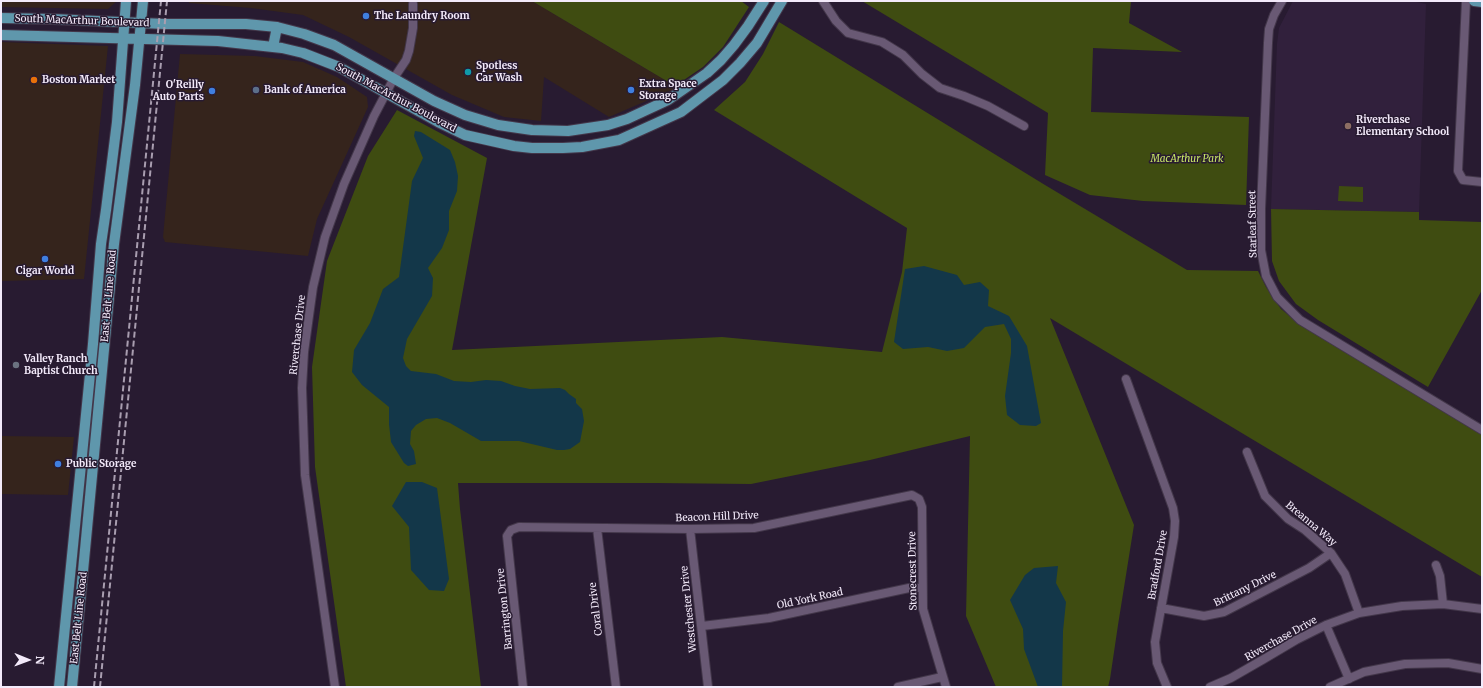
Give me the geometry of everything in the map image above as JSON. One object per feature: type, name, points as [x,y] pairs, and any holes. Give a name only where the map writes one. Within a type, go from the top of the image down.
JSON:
[{"type":"main road","name":"East Belt Line Road","points":[[59,687],[93,344],[101,244],[116,122],[126,1]]},
{"type":"main road","name":"East Belt Line Road","points":[[72,687],[114,244],[134,93],[143,1]]},
{"type":"main road","name":"South MacArthur Boulevard","points":[[1,18],[125,23],[246,24],[277,27],[304,34],[334,45],[434,101],[465,115],[498,125],[532,130],[568,131],[608,125],[627,120],[668,100],[707,73],[721,60],[748,26],[764,1]]},
{"type":"main road","name":"South MacArthur Boulevard","points":[[1,35],[218,41],[273,47],[303,53],[323,60],[438,122],[465,134],[497,142],[532,148],[582,147],[619,140],[681,112],[723,80],[740,63],[757,42],[782,1]]},
{"type":"main road","points":[[1474,1],[1482,2]]},
{"type":"main road","points":[[273,47],[277,27]]},
{"type":"main road","points":[[532,130],[532,148]]},
{"type":"main road","points":[[101,244],[114,244]]},
{"type":"main road","points":[[84,425],[97,426]]},
{"type":"main road","points":[[70,570],[83,571]]},
{"type":"street","points":[[823,1],[836,21],[848,33],[882,42],[902,55],[922,74],[940,88],[988,106],[1024,126]]},
{"type":"street","name":"Starleaf Street","points":[[1282,1],[1274,15],[1269,29],[1268,43],[1261,209],[1261,250],[1266,276],[1277,297],[1300,320],[1482,430]]},
{"type":"street","points":[[1466,1],[1458,171],[1463,180],[1482,182]]},
{"type":"street","name":"Riverchase Drive","points":[[335,687],[306,475],[302,388],[304,352],[313,287],[325,237],[344,184],[374,116],[394,78],[406,60],[413,28],[413,4]]},
{"type":"street","name":"Bradford Drive","points":[[1126,379],[1173,508],[1175,521],[1174,537],[1155,642],[1155,653],[1161,676],[1167,687]]},
{"type":"street","name":"Breanna Way","points":[[1247,452],[1265,496],[1288,519],[1311,535],[1331,553],[1345,574],[1359,614]]},
{"type":"street","name":"Beacon Hill Drive","points":[[511,530],[518,527],[690,529],[754,528],[912,495],[919,499]]},
{"type":"street","name":"Stonecrest Drive","points":[[919,499],[922,507],[923,609],[946,687]]},
{"type":"street","name":"Coral Drive","points":[[597,528],[616,687]]},
{"type":"street","name":"Westchester Drive","points":[[690,529],[708,687]]},
{"type":"street","name":"Barrington Drive","points":[[511,530],[507,536],[524,687]]},
{"type":"street","name":"Brittany Drive","points":[[1161,608],[1204,616],[1224,612],[1309,568],[1331,553]]},
{"type":"street","points":[[1436,565],[1440,576],[1443,604]]},
{"type":"street","name":"Old York Road","points":[[702,626],[769,618],[909,588],[922,588]]},
{"type":"street","name":"Riverchase Drive","points":[[1210,687],[1231,678],[1296,640],[1326,625],[1359,614],[1402,606],[1443,604],[1482,609]]},
{"type":"street","points":[[1326,625],[1349,679]]},
{"type":"street","points":[[1330,687],[1364,672],[1405,664],[1448,663],[1482,669]]},
{"type":"street","points":[[898,687],[942,677]]},
{"type":"shaded area","points":[[1,1],[117,1],[108,9],[1,7]]},
{"type":"shaded area","points":[[189,1],[532,1],[675,86],[672,90],[609,117],[544,77],[541,121],[504,117],[452,95],[349,37],[303,15],[251,8],[189,3]]},
{"type":"shaded area","name":"Riverchase Elementary School","points":[[1293,1],[1412,1],[1426,4],[1419,212],[1271,209],[1277,44],[1279,28]]},
{"type":"shaded area","points":[[1,42],[108,46],[84,279],[1,281]]},
{"type":"shaded area","points":[[180,54],[255,56],[303,62],[337,77],[367,97],[368,107],[317,219],[308,256],[165,242],[163,237]]},
{"type":"shaded area","points":[[1,436],[74,437],[68,495],[1,494]]},
{"type":"green space","points":[[532,1],[741,1],[749,7],[723,47],[703,67],[675,86]]},
{"type":"green space","name":"MacArthur Park","points":[[862,1],[1131,1],[1129,23],[1182,52],[1093,48],[1091,112],[1249,117],[1246,205],[1143,201],[1090,195],[1045,175],[1048,113]]},
{"type":"green space","points":[[779,22],[1187,270],[1258,271],[1266,287],[1281,309],[1302,326],[1482,434],[1482,577],[1050,318],[1134,525],[1108,687],[996,687],[966,616],[970,436],[870,460],[751,484],[458,483],[481,687],[346,687],[315,467],[312,367],[327,261],[368,156],[397,110],[487,158],[452,350],[722,337],[882,352],[902,272],[907,228],[714,110],[745,82],[763,54]]},
{"type":"green space","points":[[1339,186],[1363,187],[1363,202],[1338,201]]},
{"type":"green space","points":[[1271,209],[1419,212],[1419,220],[1482,222],[1482,290],[1428,387],[1318,320],[1296,304],[1279,281],[1272,261]]},
{"type":"water","points":[[415,131],[421,132],[450,150],[455,162],[458,176],[457,191],[449,211],[449,230],[442,248],[428,268],[433,278],[432,296],[407,339],[403,358],[406,366],[411,371],[436,374],[454,381],[501,381],[530,389],[560,388],[565,390],[576,399],[576,403],[582,409],[584,421],[580,442],[570,449],[557,450],[519,441],[481,441],[450,423],[437,418],[426,419],[416,425],[411,431],[410,444],[414,451],[416,464],[408,466],[404,463],[391,442],[389,407],[362,385],[352,372],[354,350],[370,323],[383,289],[399,277],[412,181],[423,158],[414,136]]},
{"type":"water","points":[[924,266],[957,275],[964,285],[980,282],[989,290],[988,306],[1009,316],[1027,346],[1041,423],[1036,426],[1020,425],[1007,415],[1005,396],[1011,353],[1011,339],[1004,324],[985,327],[964,348],[947,351],[928,347],[903,349],[894,342],[905,269]]},
{"type":"water","points":[[406,482],[422,482],[437,488],[449,579],[444,591],[429,590],[411,570],[409,527],[392,506]]},
{"type":"water","points":[[1058,566],[1056,583],[1066,602],[1063,631],[1062,687],[1038,687],[1024,649],[1023,629],[1010,600],[1025,575],[1034,568]]},
{"type":"railway","points":[[94,687],[161,1]]},
{"type":"railway","points":[[100,687],[167,1]]},
{"type":"place","name":"The Laundry Room","points":[[366,16]]},
{"type":"place","name":"Spotless Car Wash","points":[[468,72]]},
{"type":"place","name":"Boston Market","points":[[34,80]]},
{"type":"place","name":"Bank of America","points":[[256,90]]},
{"type":"place","name":"Extra Space Storage","points":[[631,90]]},
{"type":"place","name":"O'Reilly Auto Parts","points":[[212,91]]},
{"type":"place","name":"Riverchase Elementary School","points":[[1348,126]]},
{"type":"place","name":"Cigar World","points":[[45,259]]},
{"type":"place","name":"Valley Ranch Baptist Church","points":[[16,365]]},
{"type":"place","name":"Public Storage","points":[[58,464]]}]
